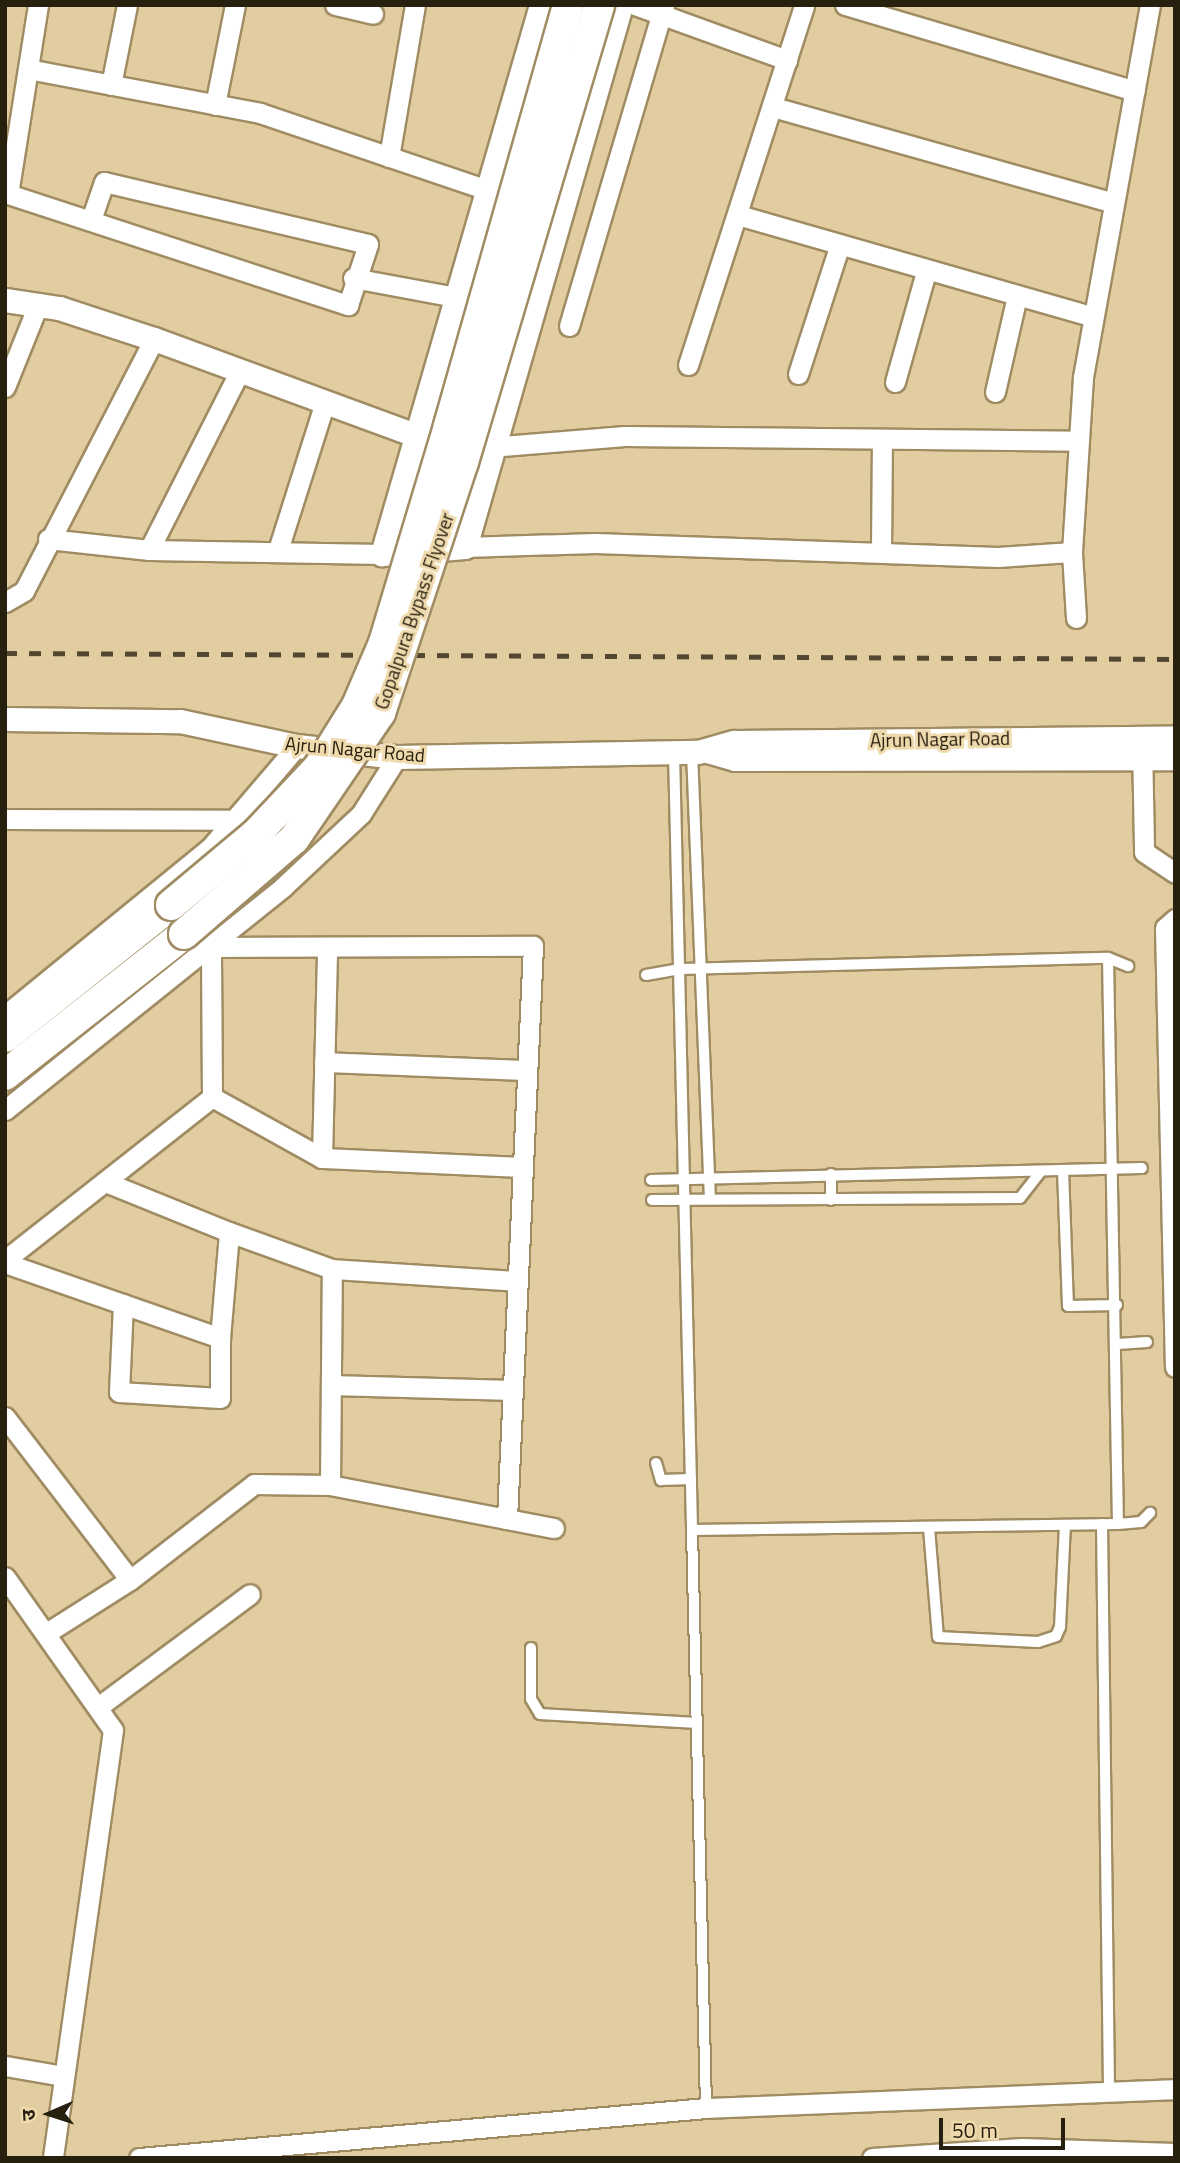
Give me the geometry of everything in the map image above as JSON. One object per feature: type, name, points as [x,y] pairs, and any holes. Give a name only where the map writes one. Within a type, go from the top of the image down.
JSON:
[{"type":"main road","name":"Gopalpura Bypass Flyover","points":[[5,1037],[256,834],[319,767],[357,706],[384,643],[568,5]]},
{"type":"main road","name":"Gopalpura Bypass Flyover","points":[[5,1076],[294,839],[380,713],[460,473],[599,5]]},
{"type":"street","points":[[38,5],[8,194],[348,306],[353,278],[368,244],[104,182],[92,220]]},
{"type":"street","points":[[111,85],[127,5]]},
{"type":"street","points":[[215,105],[235,5]]},
{"type":"street","points":[[335,5],[373,14]]},
{"type":"street","points":[[389,157],[415,5]]},
{"type":"street","points":[[382,554],[412,439],[541,5]]},
{"type":"street","points":[[465,547],[490,447],[621,5]]},
{"type":"street","points":[[635,5],[663,10],[787,60]]},
{"type":"street","points":[[688,365],[804,5]]},
{"type":"street","points":[[845,5],[1135,91]]},
{"type":"street","points":[[1076,618],[1072,552],[1079,441],[1093,317],[1150,5]]},
{"type":"street","points":[[569,326],[663,10]]},
{"type":"street","points":[[28,69],[215,105],[389,157],[487,190]]},
{"type":"street","points":[[773,107],[1114,203]]},
{"type":"street","points":[[738,215],[926,272],[1093,317]]},
{"type":"street","points":[[798,374],[839,247]]},
{"type":"street","points":[[895,382],[926,272]]},
{"type":"street","points":[[353,278],[456,296]]},
{"type":"street","points":[[995,392],[1017,296]]},
{"type":"street","points":[[5,300],[38,305],[154,339],[325,402],[412,439],[490,447],[625,436],[882,441],[1079,441]]},
{"type":"street","points":[[5,387],[38,305]]},
{"type":"street","points":[[5,602],[24,591],[48,539],[154,339]]},
{"type":"street","points":[[149,550],[240,371]]},
{"type":"street","points":[[278,550],[325,402]]},
{"type":"street","points":[[881,552],[882,441]]},
{"type":"street","points":[[48,539],[149,550],[278,550],[382,554],[465,547],[595,543],[998,557],[1072,552]]},
{"type":"street","name":"Ajrun Nagar Road","points":[[5,719],[180,721],[297,746],[397,757],[691,752],[734,742],[1142,747],[1175,737]]},
{"type":"street","points":[[5,1015],[150,900],[235,820],[297,746]]},
{"type":"street","points":[[1142,747],[1144,852],[1175,873]]},
{"type":"street","name":"Ajrun Nagar Road","points":[[1142,747],[1175,758]]},
{"type":"street","points":[[5,1110],[211,947],[360,814],[397,757]]},
{"type":"street","points":[[5,819],[235,820]]},
{"type":"street","points":[[1175,919],[1165,928],[1171,1013],[1175,1367]]},
{"type":"street","points":[[211,947],[533,946],[507,1519]]},
{"type":"street","points":[[211,947],[212,1097]]},
{"type":"street","points":[[322,1158],[327,947]]},
{"type":"street","points":[[324,1062],[527,1070]]},
{"type":"street","points":[[212,1097],[322,1158],[523,1167]]},
{"type":"street","points":[[5,1261],[212,1097]]},
{"type":"street","points":[[105,1182],[229,1232],[332,1269],[517,1281]]},
{"type":"street","points":[[123,1304],[119,1392],[220,1398],[220,1338],[229,1232]]},
{"type":"street","points":[[5,1261],[220,1338]]},
{"type":"street","points":[[330,1485],[332,1269]]},
{"type":"street","points":[[331,1385],[513,1390]]},
{"type":"street","points":[[7,1422],[130,1580]]},
{"type":"street","points":[[48,1632],[130,1580],[254,1484],[330,1485],[554,1528]]},
{"type":"street","points":[[9,1590],[48,1632],[113,1730],[53,2158]]},
{"type":"street","points":[[98,1707],[250,1594]]},
{"type":"street","points":[[5,2066],[64,2076]]},
{"type":"street","points":[[139,2158],[706,2108],[1175,2089]]},
{"type":"street","points":[[872,2158],[926,2155],[1175,2153]]},
{"type":"lane","points":[[691,752],[705,968],[710,1199]]},
{"type":"lane","points":[[691,752],[681,968],[706,2108]]},
{"type":"lane","points":[[1108,958],[1118,1344],[1118,1524]]},
{"type":"lane","points":[[646,975],[681,968],[1108,958],[1128,966]]},
{"type":"lane","points":[[651,1180],[1142,1168]]},
{"type":"lane","points":[[1063,1170],[1068,1306],[1117,1305]]},
{"type":"lane","points":[[652,1200],[1020,1198],[1041,1171]]},
{"type":"lane","points":[[831,1174],[831,1200]]},
{"type":"lane","points":[[1118,1344],[1147,1342]]},
{"type":"lane","points":[[656,1463],[661,1480],[691,1479]]},
{"type":"lane","points":[[692,1530],[1118,1524],[1141,1522],[1150,1513]]},
{"type":"lane","points":[[1102,1524],[1109,2091]]},
{"type":"lane","points":[[929,1528],[938,1637],[1038,1642],[1056,1636],[1060,1627],[1065,1525]]},
{"type":"lane","points":[[531,1648],[531,1699],[540,1714],[697,1723]]},
{"type":"railway","points":[[5,653],[1175,659]]}]
